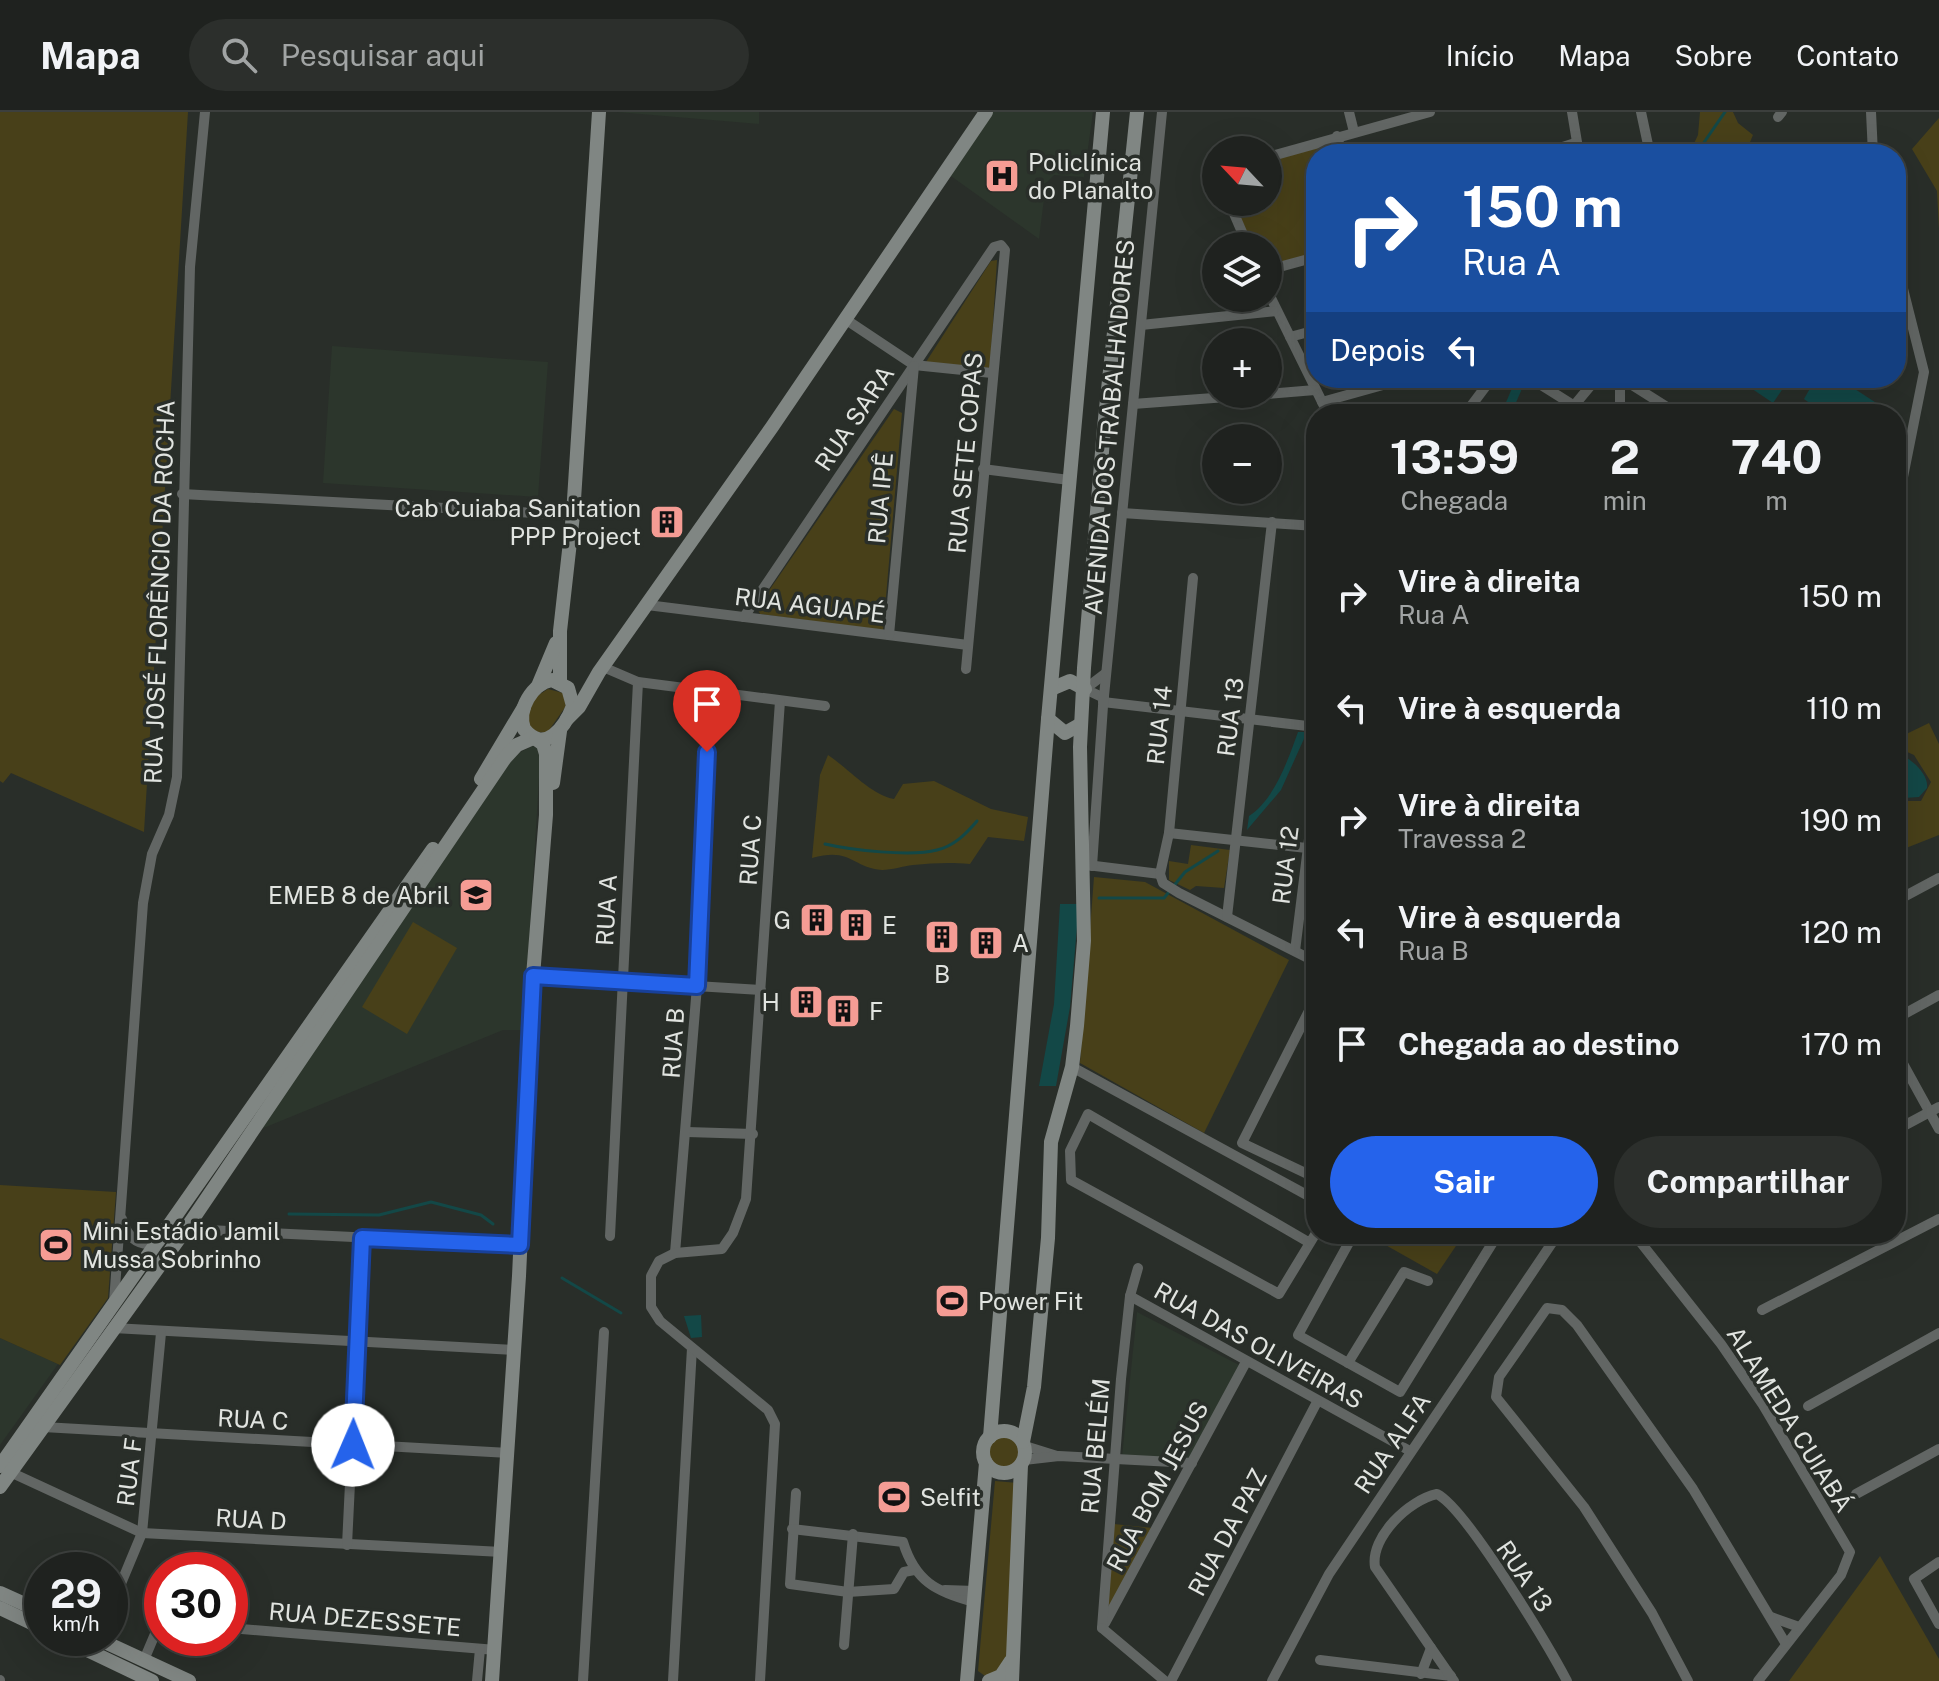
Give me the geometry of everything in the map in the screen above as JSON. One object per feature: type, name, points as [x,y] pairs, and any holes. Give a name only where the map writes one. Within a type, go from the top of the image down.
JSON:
[{"type":"main road","points":[[546,815],[564,725],[573,702],[564,685],[560,631],[573,515],[599,112]]},
{"type":"main road","points":[[5,1469],[43,1427],[186,1229],[505,758],[517,745],[534,738],[549,739],[579,707],[601,670],[986,112]]},
{"type":"main road","points":[[967,1681],[986,1463],[984,1447],[990,1437],[1011,1205],[1048,719],[1103,112]]},
{"type":"main road","points":[[1012,1681],[1023,1453],[1034,1387],[1048,1238],[1051,1142],[1072,1067],[1084,941],[1088,865],[1081,724],[1104,428],[1137,112]]},
{"type":"main road","points":[[0,1487],[5,1469],[114,1307],[435,847],[537,687],[560,631]]},
{"type":"main road","points":[[537,687],[548,681],[564,685],[585,684],[601,670]]},
{"type":"main road","points":[[1051,689],[1069,681],[1085,689]]},
{"type":"main road","points":[[492,1681],[509,1453],[533,976],[546,815],[546,754],[543,744],[522,724],[524,707]]},
{"type":"main road","points":[[1048,719],[1065,733],[1081,724]]},
{"type":"main road","points":[[990,1437],[1007,1431],[1023,1453]]},
{"type":"main road","points":[[986,1463],[1003,1473],[1023,1453]]},
{"type":"main road","points":[[0,1593],[24,1604]]},
{"type":"main road","points":[[0,1608],[24,1619]]},
{"type":"main road","points":[[970,1651],[976,1673],[986,1681],[1001,1676],[1013,1658]]},
{"type":"main road","points":[[128,1653],[189,1681]]},
{"type":"main road","points":[[98,1656],[145,1679]]},
{"type":"street","name":"RUA JOSÉ FLORÊNCIO DA ROCHA","points":[[114,1307],[143,903],[152,854],[169,815],[177,777],[190,267],[205,112]]},
{"type":"street","name":"AVENIDA DOS TRABALHADORES","points":[[1088,865],[1163,112]]},
{"type":"street","points":[[1349,112],[1354,132]]},
{"type":"street","points":[[1311,144],[1430,112]]},
{"type":"street","points":[[1572,112],[1576,144]]},
{"type":"street","points":[[1641,112],[1648,144]]},
{"type":"street","points":[[1871,112],[1873,144]]},
{"type":"street","points":[[1337,136],[1339,144]]},
{"type":"street","points":[[1282,153],[1306,145]]},
{"type":"street","name":"RUA SARA","points":[[744,617],[994,247],[999,244]]},
{"type":"street","name":"RUA SETE COPAS","points":[[966,669],[1005,250],[999,244]]},
{"type":"street","points":[[1282,266],[1306,260]]},
{"type":"street","points":[[1906,301],[1924,372],[1906,462]]},
{"type":"street","points":[[1141,325],[1266,312]]},
{"type":"street","points":[[1277,312],[1306,371]]},
{"type":"street","points":[[845,319],[914,365],[992,373]]},
{"type":"street","points":[[1290,337],[1306,333]]},
{"type":"street","name":"RUA IPÊ","points":[[889,635],[914,365]]},
{"type":"street","points":[[1282,393],[1315,390],[1322,402],[1372,388]]},
{"type":"street","points":[[1542,388],[1562,404]]},
{"type":"street","points":[[1575,404],[1589,388]]},
{"type":"street","points":[[1636,388],[1662,404]]},
{"type":"street","points":[[1133,404],[1202,399]]},
{"type":"street","points":[[983,469],[1069,480]]},
{"type":"street","points":[[182,494],[573,515]]},
{"type":"street","points":[[1122,513],[1306,525]]},
{"type":"street","name":"RUA 13","points":[[1227,917],[1272,522]]},
{"type":"street","name":"RUA 14","points":[[1162,879],[1193,578]]},
{"type":"street","name":"RUA AGUAPÉ","points":[[647,605],[968,645]]},
{"type":"street","points":[[601,670],[638,682],[825,706]]},
{"type":"street","points":[[1106,673],[1085,689],[1103,702],[1306,725]]},
{"type":"street","name":"RUA A","points":[[610,1236],[638,682]]},
{"type":"street","name":"RUA B","points":[[675,1253],[697,986],[711,691]]},
{"type":"street","name":"RUA C","points":[[675,1253],[722,1249],[733,1233],[746,1199],[753,1134],[780,701]]},
{"type":"street","points":[[1081,724],[1103,702]]},
{"type":"street","points":[[1169,833],[1306,848]]},
{"type":"street","points":[[1088,865],[1162,879],[1179,893],[1306,957]]},
{"type":"street","points":[[1906,896],[1939,878]]},
{"type":"street","name":"RUA 12","points":[[1295,951],[1306,881]]},
{"type":"street","points":[[533,976],[761,990]]},
{"type":"street","points":[[1906,1012],[1939,995]]},
{"type":"street","points":[[1306,1017],[1242,1143],[1306,1173]]},
{"type":"street","points":[[1906,1066],[1934,1109],[1939,1129]]},
{"type":"street","points":[[1072,1067],[1306,1195]]},
{"type":"street","points":[[1906,1124],[1934,1109]]},
{"type":"street","points":[[1306,1241],[1088,1114],[1070,1151],[1071,1180],[1279,1294],[1309,1244]]},
{"type":"street","points":[[687,1132],[753,1134]]},
{"type":"street","points":[[121,1214],[125,1228],[135,1241],[144,1245],[160,1242]]},
{"type":"street","points":[[1906,1236],[1939,1219]]},
{"type":"street","points":[[186,1229],[520,1245]]},
{"type":"street","points":[[347,1545],[362,1238]]},
{"type":"street","points":[[1348,1244],[1298,1335],[1400,1392],[1492,1244]]},
{"type":"street","name":"RUA ALFA","points":[[1272,1681],[1329,1574],[1551,1244]]},
{"type":"street","name":"ALAMEDA CUIABÁ","points":[[1642,1244],[1755,1393],[1850,1552],[1841,1575],[1799,1627]]},
{"type":"street","points":[[1762,1310],[1890,1244]]},
{"type":"street","points":[[675,1253],[665,1256],[654,1267],[651,1307],[660,1321],[768,1410],[775,1424],[760,1681]]},
{"type":"street","name":"RUA BELÉM","points":[[1102,1628],[1130,1296],[1138,1268]]},
{"type":"street","points":[[1348,1363],[1404,1272],[1428,1281]]},
{"type":"street","name":"RUA DAS OLIVEIRAS","points":[[1130,1296],[1410,1451]]},
{"type":"street","points":[[1688,1681],[1652,1613],[1584,1507],[1496,1397],[1499,1377],[1547,1308],[1562,1310],[1577,1325],[1693,1489],[1786,1644]]},
{"type":"street","points":[[113,1328],[514,1350]]},
{"type":"street","points":[[583,1681],[604,1332]]},
{"type":"street","name":"RUA F","points":[[128,1567],[142,1533],[154,1434],[161,1333]]},
{"type":"street","points":[[1808,1406],[1939,1333]]},
{"type":"street","points":[[673,1681],[692,1348]]},
{"type":"street","name":"RUA BOM JESUS","points":[[1102,1628],[1246,1362]]},
{"type":"street","name":"RUA DA PAZ","points":[[1171,1681],[1317,1402]]},
{"type":"street","name":"RUA C","points":[[43,1427],[509,1453]]},
{"type":"street","points":[[1856,1494],[1939,1449]]},
{"type":"street","points":[[1023,1453],[1192,1463]]},
{"type":"street","name":"RUA D","points":[[5,1469],[142,1533],[502,1552]]},
{"type":"street","points":[[796,1493],[790,1584],[848,1592],[894,1589],[904,1572],[914,1570]]},
{"type":"street","name":"RUA 13","points":[[1431,1648],[1375,1567],[1372,1553],[1379,1540],[1420,1497],[1437,1494],[1444,1497],[1523,1606],[1567,1681]]},
{"type":"street","points":[[792,1529],[903,1542],[914,1570],[941,1590],[974,1597]]},
{"type":"street","points":[[844,1645],[853,1534]]},
{"type":"street","points":[[1939,1562],[1918,1573],[1915,1585],[1939,1624]]},
{"type":"street","points":[[1758,1681],[1799,1627],[1771,1617]]},
{"type":"street","points":[[1102,1628],[1165,1681]]},
{"type":"street","name":"RUA DEZESSETE","points":[[248,1630],[496,1650]]},
{"type":"street","points":[[1421,1674],[1431,1648]]},
{"type":"street","points":[[1431,1648],[1452,1678]]},
{"type":"street","points":[[477,1681],[480,1649]]},
{"type":"street","points":[[144,1660],[146,1656]]},
{"type":"street","points":[[1320,1660],[1452,1678]]},
{"type":"shaded area","points":[[0,112],[188,112],[144,832],[11,773],[3,783],[0,781]]},
{"type":"shaded area","points":[[617,112],[759,112],[759,124]]},
{"type":"shaded area","name":"Policlínica do Planalto","points":[[990,112],[1093,112],[1084,177],[1054,175],[1046,183],[1039,239],[948,174]]},
{"type":"shaded area","points":[[1700,112],[1733,112],[1738,123],[1753,135],[1749,144],[1694,144],[1698,135]]},
{"type":"shaded area","points":[[1939,118],[1939,229],[1937,191],[1912,149]]},
{"type":"shaded area","points":[[1306,150],[1306,257],[1282,264],[1282,232],[1246,232],[1238,216],[1282,216],[1282,158]]},
{"type":"shaded area","points":[[997,260],[990,368],[926,362],[991,261]]},
{"type":"shaded area","points":[[332,346],[548,362],[538,497],[323,483]]},
{"type":"shaded area","points":[[894,409],[902,413],[883,631],[760,614],[757,608]]},
{"type":"shaded area","points":[[548,689],[563,693],[566,706],[547,733],[531,731],[526,715],[537,696]]},
{"type":"shaded area","points":[[1929,723],[1939,744],[1939,835],[1906,848],[1906,801],[1921,801],[1931,782],[1914,755],[1906,751],[1906,734]]},
{"type":"shaded area","name":"EMEB 8 de Abril","points":[[533,746],[538,749],[540,761],[524,1030],[503,1030],[261,1129],[514,755]]},
{"type":"shaded area","points":[[828,755],[885,797],[894,799],[903,784],[934,781],[991,809],[1028,817],[1024,841],[988,837],[970,864],[928,864],[882,870],[843,856],[812,858],[820,775]]},
{"type":"shaded area","points":[[1191,845],[1230,850],[1224,888],[1196,886],[1190,890],[1169,880],[1169,861],[1188,864]]},
{"type":"shaded area","points":[[1094,877],[1145,882],[1289,960],[1204,1133],[1080,1063]]},
{"type":"shaded area","points":[[413,922],[457,948],[407,1034],[362,1007]]},
{"type":"shaded area","name":"Mini Estádio Jamil Mussa Sobrinho","points":[[0,1185],[116,1192],[108,1298],[60,1365],[0,1338]]},
{"type":"shaded area","points":[[1384,1244],[1457,1244],[1437,1274]]},
{"type":"shaded area","points":[[1137,1312],[1241,1366],[1192,1461],[1122,1457]]},
{"type":"shaded area","points":[[0,1338],[58,1364],[0,1445]]},
{"type":"shaded area","points":[[1004,1437],[1010,1438],[1018,1446],[1018,1458],[1010,1466],[1004,1467],[998,1466],[990,1458],[989,1452],[990,1446],[998,1438]]},
{"type":"shaded area","points":[[995,1481],[1018,1483],[1006,1664],[999,1672],[985,1676],[978,1671]]},
{"type":"shaded area","points":[[1114,1524],[1153,1528],[1108,1611]]},
{"type":"shaded area","points":[[1880,1556],[1939,1659],[1939,1681],[1789,1681]]},
{"type":"water","points":[[1512,388],[1522,388],[1515,404],[1505,404]]},
{"type":"water","points":[[1751,388],[1783,388],[1773,403]]},
{"type":"water","points":[[1810,388],[1853,388],[1878,404],[1811,404],[1804,399]]},
{"type":"water","points":[[1298,732],[1306,732],[1281,790],[1247,830],[1249,816],[1266,800],[1290,755]]},
{"type":"water","points":[[1906,757],[1921,771],[1927,782],[1927,788],[1919,797],[1906,798]]},
{"type":"water","points":[[1060,904],[1079,904],[1070,1007],[1056,1086],[1039,1086],[1054,1004]]},
{"type":"water","points":[[701,1315],[702,1337],[691,1338],[684,1316]]},
{"type":"waterway","points":[[1703,144],[1725,112]]},
{"type":"waterway","points":[[825,844],[881,852],[926,852],[954,842],[977,821]]},
{"type":"waterway","points":[[1099,898],[1164,898],[1185,872],[1218,851]]},
{"type":"waterway","points":[[289,1214],[379,1215],[431,1202],[481,1215],[493,1224]]},
{"type":"waterway","points":[[562,1278],[621,1313]]},
{"type":"place","name":"Policlínica do Planalto","points":[[1002,176]]},
{"type":"place","name":"Cab Cuiaba Sanitation PPP Project","points":[[667,522]]},
{"type":"place","name":"EMEB 8 de Abril","points":[[476,895]]},
{"type":"place","name":"G","points":[[817,920]]},
{"type":"place","name":"E","points":[[856,925]]},
{"type":"place","name":"B","points":[[942,937]]},
{"type":"place","name":"A","points":[[986,943]]},
{"type":"place","name":"H","points":[[806,1002]]},
{"type":"place","name":"F","points":[[843,1011]]},
{"type":"place","name":"Mini Estádio Jamil Mussa Sobrinho","points":[[56,1245]]},
{"type":"place","name":"Power Fit","points":[[952,1301]]},
{"type":"place","name":"Selfit","points":[[894,1497]]},
{"type":"route","points":[[353,1445],[355,1341],[362,1238],[520,1245],[533,976],[697,986],[707,752]]}]
